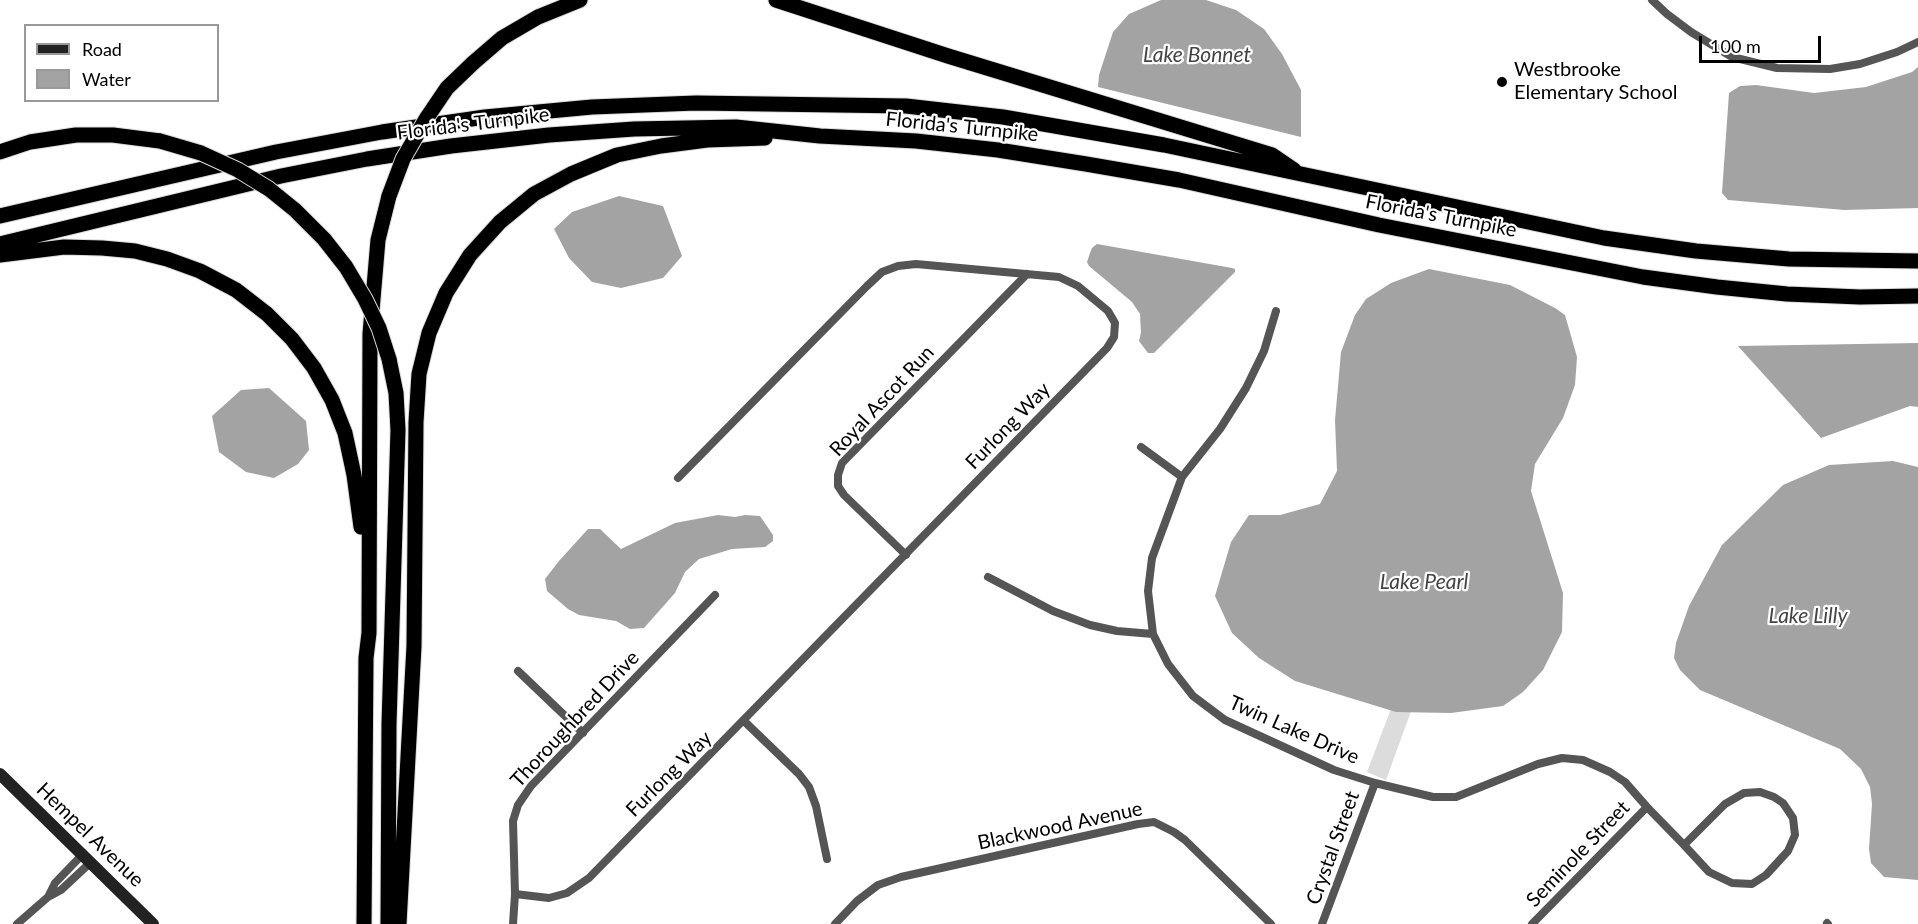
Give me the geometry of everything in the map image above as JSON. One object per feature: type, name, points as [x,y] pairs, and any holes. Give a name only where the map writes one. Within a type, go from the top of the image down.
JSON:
[{"type":"highway","points":[[364,924],[366,658],[369,621],[370,334],[378,240],[389,196],[403,159],[447,88],[502,38],[538,16],[580,0]]},
{"type":"highway","points":[[776,0],[948,56],[1272,155],[1296,172]]},
{"type":"highway","name":"Florida's Turnpike","points":[[0,216],[264,155],[382,132],[495,116],[592,107],[696,103],[906,106],[992,116],[1164,145],[1604,238],[1696,251],[1789,259],[1918,261]]},
{"type":"highway","name":"Florida's Turnpike","points":[[0,244],[281,176],[367,159],[451,146],[549,135],[634,129],[736,127],[998,150],[1179,180],[1379,225],[1643,277],[1787,294],[1860,297],[1918,296]]},
{"type":"highway","points":[[0,152],[30,142],[76,135],[113,135],[160,141],[201,153],[238,170],[269,189],[295,210],[324,239],[346,267],[374,319],[389,359],[396,393],[398,430],[389,724],[388,924]]},
{"type":"highway","points":[[399,924],[414,646],[416,422],[419,374],[429,333],[446,293],[470,255],[500,222],[534,194],[571,174],[617,155],[661,146],[707,140],[820,136]]},
{"type":"highway","points":[[0,255],[64,247],[135,251],[167,259],[200,271],[236,290],[267,314],[292,339],[314,368],[332,400],[345,433],[354,475],[364,549],[362,637],[366,658]]},
{"type":"street","points":[[1652,0],[1691,32],[1732,57],[1777,68],[1830,69],[1860,64],[1897,52],[1918,42]]},
{"type":"street","name":"Furlong Way","points":[[515,894],[549,898],[567,893],[589,878],[1107,348],[1114,337],[1115,323],[1108,311],[1078,286],[1059,277],[916,264],[898,266],[882,272],[678,478]]},
{"type":"street","name":"Royal Ascot Run","points":[[906,555],[844,495],[838,486],[838,475],[842,462],[1027,274]]},
{"type":"street","name":"Twin Lake Drive","points":[[1276,310],[1264,351],[1246,388],[1220,429],[1182,477],[1152,558],[1148,591],[1153,634],[1168,664],[1193,696],[1225,720],[1334,770],[1433,797],[1456,796],[1538,764],[1562,758],[1583,760],[1610,772],[1625,782],[1684,845]]},
{"type":"street","points":[[1141,447],[1182,477]]},
{"type":"street","points":[[988,577],[1053,611],[1090,624],[1117,631],[1153,634]]},
{"type":"street","name":"Thoroughbred Drive","points":[[513,924],[515,894],[513,821],[518,805],[531,786],[715,595]]},
{"type":"street","points":[[519,671],[583,733]]},
{"type":"street","points":[[744,721],[799,774],[809,787],[816,806],[827,859]]},
{"type":"street","name":"Hempel Avenue","points":[[0,774],[153,924]]},
{"type":"street","name":"Crystal Street","points":[[1322,924],[1375,783]]},
{"type":"street","points":[[1744,792],[1760,792],[1774,796],[1783,803],[1793,818],[1795,835],[1788,851],[1766,875],[1752,884],[1732,884],[1709,872],[1684,845],[1725,804],[1744,792]]},
{"type":"street","name":"Seminole Street","points":[[1532,924],[1647,807]]},
{"type":"street","name":"Blackwood Avenue","points":[[835,924],[857,901],[878,885],[901,877],[1154,822],[1185,840],[1271,924]]},
{"type":"street","points":[[17,924],[48,897],[55,882],[86,859]]},
{"type":"shaded area","points":[[1400,685],[1418,692],[1386,780],[1367,772]]},
{"type":"water","name":"Lake Bonnet","points":[[1161,0],[1206,0],[1236,10],[1264,29],[1282,54],[1301,90],[1301,137],[1098,87],[1099,75],[1113,32],[1129,14]]},
{"type":"water","points":[[1918,67],[1918,208],[1844,210],[1728,200],[1722,193],[1729,93],[1740,86],[1756,85],[1814,93],[1866,87],[1912,72]]},
{"type":"water","points":[[619,196],[663,206],[682,256],[663,278],[621,288],[592,282],[569,258],[554,229],[572,212]]},
{"type":"water","points":[[1097,244],[1232,268],[1235,272],[1154,353],[1148,353],[1139,341],[1140,314],[1132,302],[1087,262],[1092,248]]},
{"type":"water","name":"Lake Pearl","points":[[1429,269],[1510,285],[1555,308],[1565,315],[1577,357],[1575,385],[1563,418],[1535,464],[1531,491],[1563,593],[1562,632],[1543,670],[1523,692],[1503,706],[1451,713],[1396,712],[1295,681],[1259,658],[1232,633],[1215,596],[1231,542],[1249,515],[1280,515],[1320,504],[1337,471],[1335,420],[1341,352],[1355,315],[1366,299],[1391,283]]},
{"type":"water","points":[[1918,343],[1918,407],[1910,406],[1821,438],[1738,346]]},
{"type":"water","points":[[269,388],[306,421],[309,450],[298,464],[274,478],[246,472],[219,452],[212,416],[241,390]]},
{"type":"water","name":"Lake Lilly","points":[[1893,461],[1918,467],[1918,880],[1884,877],[1871,863],[1869,849],[1872,804],[1870,787],[1861,769],[1840,749],[1700,690],[1680,670],[1674,658],[1676,643],[1689,606],[1722,545],[1783,485],[1829,465]]},
{"type":"water","points":[[718,515],[760,516],[773,535],[773,541],[765,547],[732,549],[699,559],[685,572],[675,593],[644,628],[630,629],[616,621],[579,615],[547,591],[545,579],[588,529],[600,529],[621,549],[675,523]]},
{"type":"place","name":"Westbrooke Elementary School","points":[[1502,82]]}]
